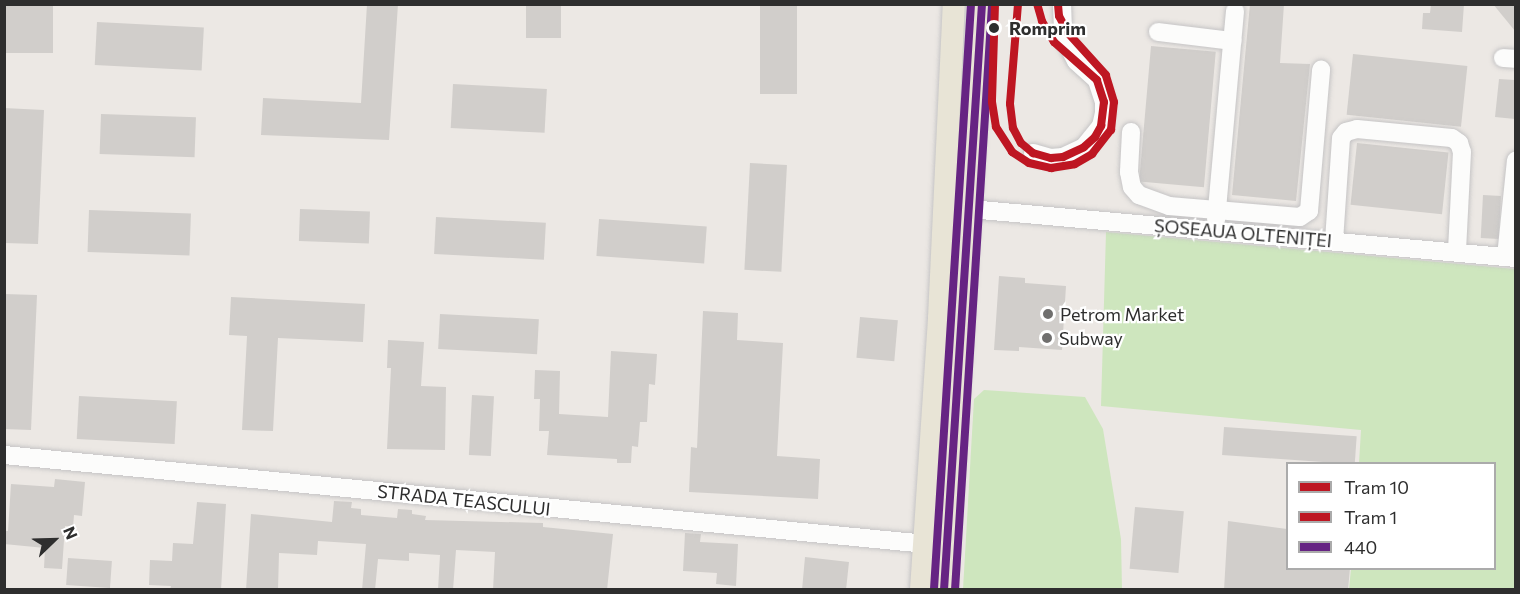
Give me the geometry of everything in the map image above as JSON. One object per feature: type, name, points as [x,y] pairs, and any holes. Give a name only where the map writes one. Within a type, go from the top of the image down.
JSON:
[{"type":"main road","points":[[921,590],[954,4]]},
{"type":"main road","points":[[944,590],[982,4]]},
{"type":"street","points":[[1033,153],[1051,158],[1072,154],[1084,147],[1101,126],[1104,102],[1101,90],[1093,76],[1076,61],[1063,31],[1062,4]]},
{"type":"street","points":[[1215,231],[1235,11]]},
{"type":"street","points":[[1158,32],[1232,41]]},
{"type":"street","points":[[1131,132],[1129,172],[1132,187],[1139,195],[1169,206],[1300,217],[1309,211],[1321,70]]},
{"type":"street","points":[[1334,242],[1341,138],[1347,132],[1357,129],[1452,138],[1459,143],[1462,152],[1457,252]]},
{"type":"street","points":[[1511,257],[1515,161]]},
{"type":"street","name":"ȘOSEAUA OLTENIȚEI","points":[[970,209],[1511,257]]},
{"type":"street","name":"STRADA TEASCULUI","points":[[4,455],[947,546]]},
{"type":"green space","points":[[1106,232],[1515,269],[1515,589],[1349,589],[1351,570],[1496,570],[1496,462],[1359,462],[1361,430],[1101,406]]},
{"type":"green space","points":[[984,390],[1085,397],[1103,429],[1121,539],[1122,589],[963,589],[974,399]]},
{"type":"building","points":[[4,4],[53,4],[53,53],[4,53]]},
{"type":"building","points":[[367,4],[398,4],[389,140],[261,135],[263,98],[361,103]]},
{"type":"building","points":[[526,4],[561,4],[561,38],[526,38]]},
{"type":"building","points":[[760,4],[797,4],[797,94],[760,94]]},
{"type":"building","points":[[1250,4],[1284,4],[1280,63],[1310,64],[1296,201],[1232,195]]},
{"type":"building","points":[[1431,4],[1464,4],[1462,32],[1422,29],[1423,13],[1430,13]]},
{"type":"building","points":[[1493,4],[1515,4],[1515,31]]},
{"type":"building","points":[[97,22],[204,28],[202,71],[95,65]]},
{"type":"building","points":[[1151,46],[1216,52],[1204,187],[1139,181]]},
{"type":"building","points":[[1353,54],[1467,66],[1461,127],[1347,115]]},
{"type":"building","points":[[1499,79],[1515,80],[1515,119],[1495,117]]},
{"type":"building","points":[[453,84],[547,89],[545,133],[451,128]]},
{"type":"building","points":[[4,108],[44,110],[38,244],[4,243]]},
{"type":"building","points":[[101,114],[196,117],[195,157],[100,154]]},
{"type":"building","points":[[1357,143],[1448,153],[1442,214],[1351,205]]},
{"type":"building","points":[[750,163],[787,165],[781,272],[744,270]]},
{"type":"building","points":[[1483,195],[1501,196],[1499,239],[1481,238]]},
{"type":"building","points":[[300,209],[370,211],[369,243],[299,241]]},
{"type":"building","points":[[89,210],[191,214],[189,256],[88,252]]},
{"type":"building","points":[[436,217],[546,223],[544,260],[434,254]]},
{"type":"building","points":[[599,219],[707,227],[704,263],[596,256]]},
{"type":"building","points":[[999,276],[1025,278],[1025,283],[1066,286],[1062,350],[1019,347],[1019,351],[994,350]]},
{"type":"building","points":[[4,294],[37,295],[31,430],[4,429]]},
{"type":"building","points":[[231,297],[365,304],[363,342],[278,338],[273,431],[242,430],[247,336],[229,335]]},
{"type":"building","points":[[703,311],[738,313],[737,340],[783,343],[777,456],[820,459],[818,499],[689,492],[691,447],[697,448]]},
{"type":"building","points":[[440,314],[539,319],[537,354],[438,349]]},
{"type":"building","points":[[860,317],[898,320],[894,361],[856,358]]},
{"type":"building","points":[[388,340],[424,342],[421,386],[446,387],[445,450],[387,449],[391,368],[387,368]]},
{"type":"building","points":[[611,351],[657,354],[655,385],[649,384],[647,422],[640,422],[638,447],[632,446],[631,463],[617,463],[617,459],[547,455],[549,431],[539,431],[540,399],[534,399],[535,370],[560,371],[559,414],[608,417]]},
{"type":"building","points":[[472,395],[494,396],[491,456],[469,455]]},
{"type":"building","points":[[79,396],[177,401],[175,444],[77,439]]},
{"type":"building","points":[[1224,427],[1357,436],[1355,462],[1222,455]]},
{"type":"building","points":[[55,479],[85,482],[82,516],[74,515],[73,527],[65,526],[62,569],[44,568],[45,548],[4,544],[4,531],[8,531],[11,484],[54,487]]},
{"type":"building","points":[[334,501],[352,502],[351,508],[361,509],[361,515],[397,518],[398,509],[412,510],[412,514],[426,516],[425,520],[543,523],[543,527],[613,534],[607,590],[493,590],[495,552],[456,550],[453,590],[438,590],[440,555],[409,553],[409,561],[378,559],[375,590],[362,590],[366,544],[318,541],[317,555],[279,553],[278,590],[246,590],[251,514],[332,522]]},
{"type":"building","points":[[197,502],[226,504],[221,590],[170,590],[171,586],[149,585],[150,560],[172,561],[173,543],[193,544]]},
{"type":"building","points":[[1135,507],[1184,511],[1178,573],[1130,569]]},
{"type":"building","points":[[1228,521],[1286,529],[1286,570],[1350,570],[1348,590],[1224,590]]},
{"type":"building","points":[[685,533],[701,534],[700,542],[738,544],[736,586],[716,584],[717,573],[683,571]]},
{"type":"building","points":[[805,557],[849,562],[846,590],[802,590]]},
{"type":"building","points":[[68,558],[112,561],[110,588],[66,585]]},
{"type":"tram line","name":"1","points":[[995,4],[992,102],[996,127],[1012,152],[1029,163],[1051,168],[1075,164],[1092,154],[1111,130],[1114,102],[1106,75],[1068,33],[1059,16],[1058,4]]},
{"type":"tram line","name":"10","points":[[1018,4],[1010,104],[1013,128],[1021,143],[1033,153],[1051,158],[1063,157],[1084,147],[1095,137],[1101,126],[1104,102],[1097,80],[1054,42],[1042,21],[1037,4]]},
{"type":"transit line","points":[[934,589],[971,4]]},
{"type":"transit line","name":"440","points":[[944,590],[982,4]]},
{"type":"transit line","points":[[955,590],[992,5]]},
{"type":"place","name":"Romprim","points":[[994,28]]},
{"type":"place","name":"Petrom Market","points":[[1048,314]]},
{"type":"place","name":"Subway","points":[[1047,338]]}]
